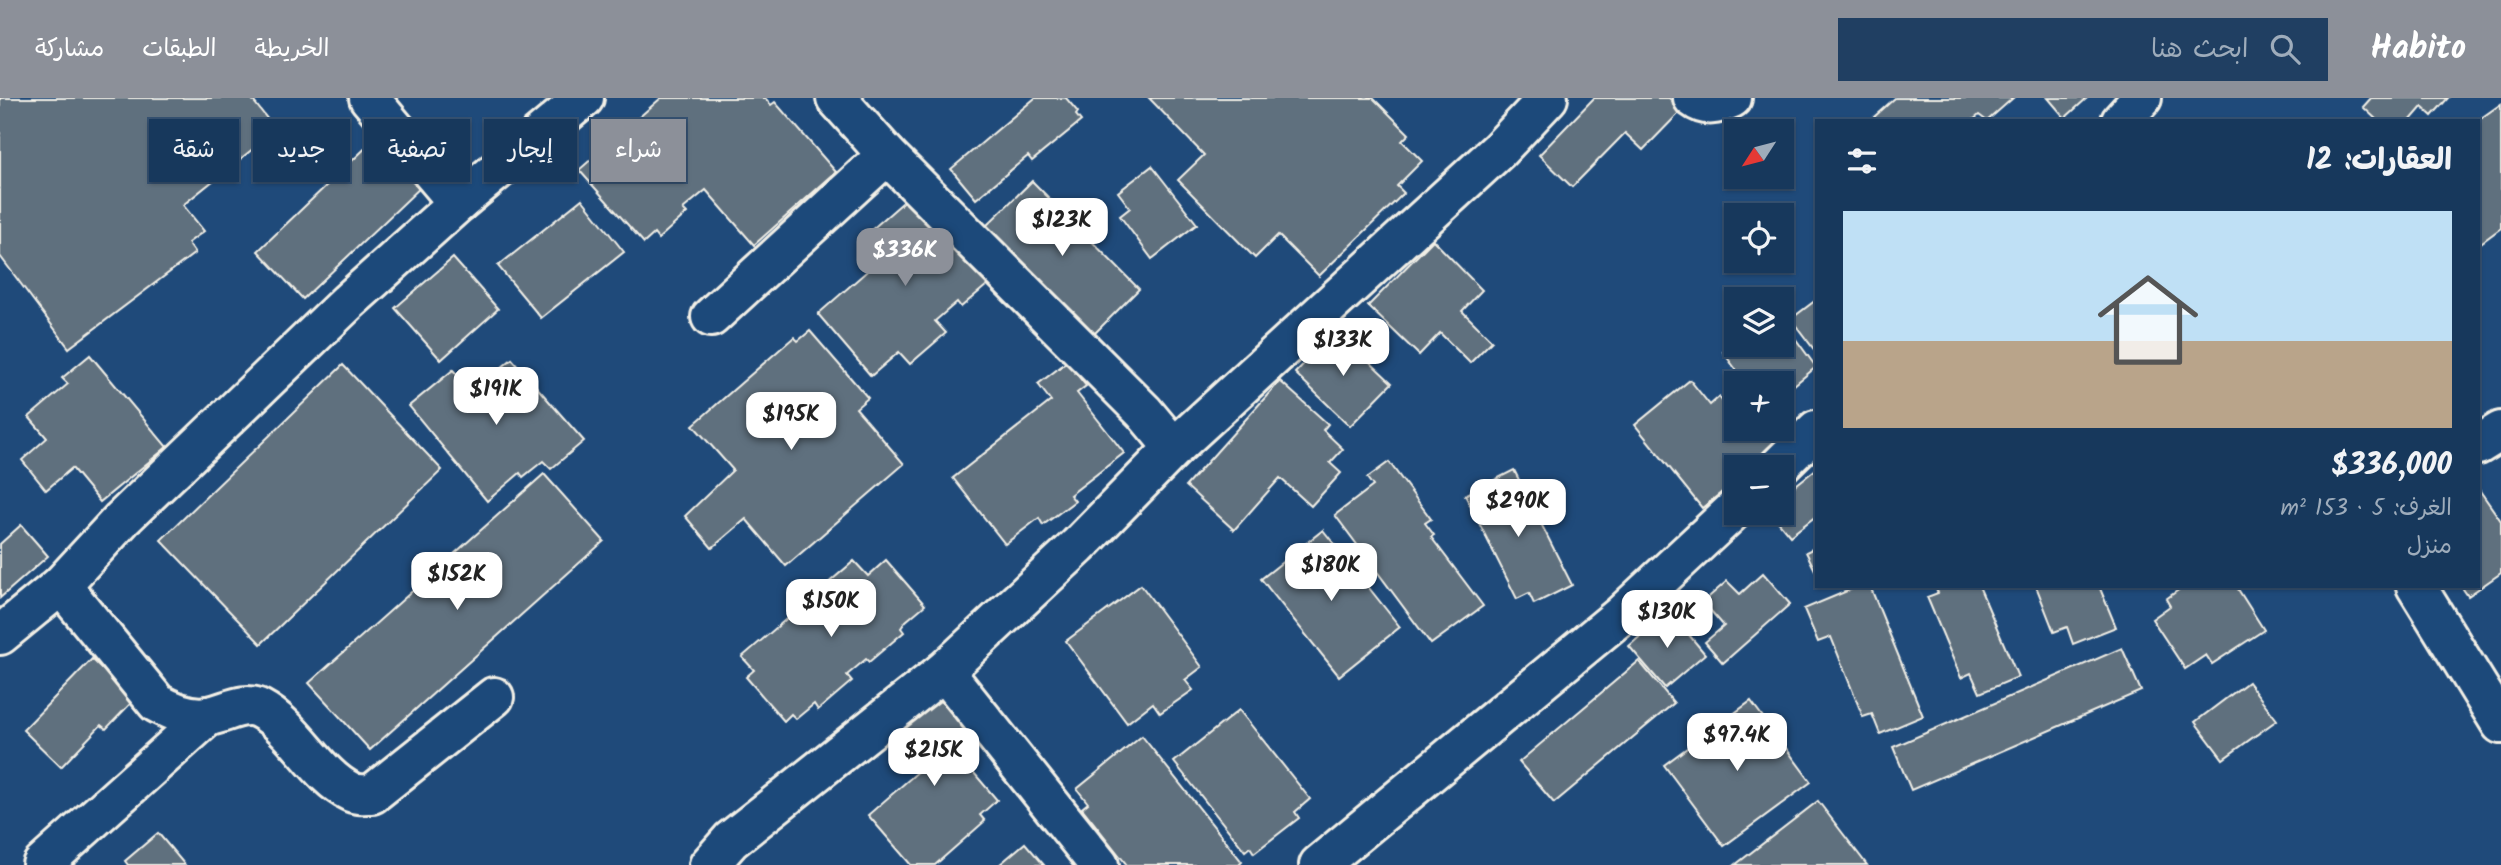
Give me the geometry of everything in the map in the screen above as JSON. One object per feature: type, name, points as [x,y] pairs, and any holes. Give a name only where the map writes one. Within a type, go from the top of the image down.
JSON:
[{"type":"street","points":[[369,98],[458,203]]},
{"type":"street","points":[[0,635],[61,585],[122,519],[348,302],[458,203],[584,98]]},
{"type":"street","points":[[836,98],[887,155],[1037,303],[1174,448]]},
{"type":"street","points":[[709,865],[731,840],[944,671],[1078,546],[1174,448],[1499,150],[1548,98]]},
{"type":"street","points":[[1693,98],[1701,104],[1718,105],[1732,98]]},
{"type":"street","points":[[2123,119],[2143,98]]},
{"type":"street","points":[[711,317],[887,155]]},
{"type":"street","points":[[1790,455],[1815,431]]},
{"type":"street","points":[[2480,444],[2501,431]]},
{"type":"street","points":[[1319,865],[1620,616],[1724,519]]},
{"type":"street","points":[[61,585],[157,703],[174,714],[208,716],[235,708],[256,706],[277,718],[338,783],[352,794],[372,794],[494,697]]},
{"type":"street","points":[[2417,588],[2501,724]]},
{"type":"street","points":[[944,671],[1099,865]]},
{"type":"street","points":[[42,865],[208,716]]},
{"type":"building","points":[[0,98],[251,98],[267,119],[253,119],[253,149],[239,160],[239,119],[149,119],[149,182],[212,182],[183,205],[204,231],[188,243],[195,253],[69,348],[0,256]]},
{"type":"building","points":[[661,98],[765,98],[771,105],[775,102],[836,172],[754,245],[706,190],[683,209],[687,213],[658,239],[654,234],[644,243],[579,170],[591,159],[591,182],[686,182],[686,119],[637,119]]},
{"type":"building","points":[[1035,98],[1066,98],[1078,112],[1076,115],[1081,121],[1032,161],[1028,156],[976,199],[951,169]]},
{"type":"building","points":[[1149,98],[1373,98],[1409,134],[1402,141],[1422,161],[1397,186],[1404,193],[1319,276],[1278,235],[1255,258],[1178,180],[1204,155]]},
{"type":"building","points":[[1594,98],[1669,98],[1682,110],[1643,150],[1625,133],[1572,187],[1539,155]]},
{"type":"building","points":[[1895,98],[2013,98],[1989,119],[1979,115],[1974,119],[1874,117]]},
{"type":"building","points":[[2048,98],[2087,98],[2065,118]]},
{"type":"building","points":[[2371,98],[2448,98],[2432,116],[2422,107],[2412,119],[2376,119],[2363,107]]},
{"type":"building","points":[[2501,104],[2501,228],[2480,244],[2480,119]]},
{"type":"building","points":[[364,149],[364,182],[420,182],[423,185],[303,299],[258,251],[330,182],[350,182],[350,163]]},
{"type":"building","points":[[1152,166],[1197,224],[1152,259],[1120,216],[1130,208],[1118,192]]},
{"type":"building","points":[[1032,181],[1139,289],[1092,336],[985,227]]},
{"type":"building","points":[[916,191],[993,280],[961,307],[957,302],[935,321],[946,333],[910,364],[899,352],[871,376],[818,314],[881,259],[862,238]]},
{"type":"building","points":[[582,199],[624,252],[541,318],[498,266]]},
{"type":"building","points":[[1433,240],[1482,290],[1462,311],[1492,341],[1470,363],[1440,333],[1419,355],[1368,306]]},
{"type":"building","points":[[453,258],[498,309],[441,360],[395,308]]},
{"type":"building","points":[[1815,301],[1815,351],[1794,323],[1794,317]]},
{"type":"building","points":[[1336,330],[1392,383],[1350,426],[1295,373]]},
{"type":"building","points":[[810,331],[868,398],[856,408],[904,464],[786,566],[746,519],[712,548],[685,516],[733,470],[693,425],[794,337],[798,341]]},
{"type":"building","points":[[1794,337],[1815,366],[1794,385],[1794,371],[1737,371],[1727,357],[1794,357]]},
{"type":"building","points":[[90,355],[167,447],[100,502],[72,468],[46,490],[22,460],[47,438],[29,417],[68,384],[62,378]]},
{"type":"building","points":[[512,359],[584,441],[551,469],[543,461],[523,477],[520,473],[487,501],[409,406],[453,370],[472,392]]},
{"type":"building","points":[[1067,362],[1086,386],[1077,393],[1124,453],[1070,495],[1075,501],[1043,525],[1039,518],[1005,544],[953,478],[1051,401],[1038,384]]},
{"type":"building","points":[[343,365],[442,470],[261,644],[161,540]]},
{"type":"building","points":[[1690,380],[1710,405],[1719,397],[1724,403],[1724,441],[1782,443],[1767,455],[1724,455],[1724,491],[1702,508],[1635,425]]},
{"type":"building","points":[[1280,381],[1328,424],[1323,430],[1343,449],[1330,463],[1341,473],[1311,506],[1280,478],[1234,530],[1186,486]]},
{"type":"building","points":[[1389,462],[1431,519],[1425,523],[1434,535],[1431,537],[1483,606],[1431,644],[1335,515],[1373,486],[1367,478]]},
{"type":"building","points":[[1514,470],[1572,585],[1534,604],[1529,593],[1517,599],[1465,495]]},
{"type":"building","points":[[1815,470],[1815,517],[1790,536],[1781,525],[1794,525],[1794,486]]},
{"type":"building","points":[[544,474],[604,541],[370,750],[309,683]]},
{"type":"building","points":[[2480,491],[2501,521],[2501,573],[2480,588]]},
{"type":"building","points":[[21,525],[48,556],[0,598],[0,544]]},
{"type":"building","points":[[1323,530],[1400,627],[1339,676],[1261,579]]},
{"type":"building","points":[[1815,548],[1815,570],[1806,552]]},
{"type":"building","points":[[886,560],[925,605],[906,621],[901,628],[904,632],[869,662],[866,659],[847,675],[852,681],[818,710],[814,704],[796,719],[791,714],[784,721],[746,677],[754,670],[742,657],[854,561],[868,576]]},
{"type":"building","points":[[1763,573],[1790,604],[1723,663],[1705,642],[1724,626],[1703,602],[1727,581],[1740,594]]},
{"type":"building","points":[[1141,585],[1202,667],[1185,680],[1193,690],[1160,713],[1153,703],[1127,723],[1066,641]]},
{"type":"building","points":[[1854,588],[1871,588],[1923,716],[1880,734],[1872,714],[1863,717],[1831,637],[1818,642],[1804,609]]},
{"type":"building","points":[[1936,588],[1980,588],[2018,677],[1980,693],[1971,673],[1961,678],[1927,597],[1938,593]]},
{"type":"building","points":[[2037,588],[2100,588],[2116,627],[2073,644],[2067,627],[2054,632]]},
{"type":"building","points":[[2181,588],[2237,588],[2264,630],[2212,664],[2206,655],[2185,669],[2152,619],[2170,606],[2166,599]]},
{"type":"building","points":[[2462,588],[2479,588],[2468,596]]},
{"type":"building","points":[[1669,611],[1705,654],[1665,688],[1629,646]]},
{"type":"building","points":[[2122,648],[2141,691],[1911,790],[1893,747]]},
{"type":"building","points":[[92,659],[134,700],[106,729],[101,725],[61,767],[23,730]]},
{"type":"building","points":[[1639,661],[1674,703],[1554,803],[1519,762]]},
{"type":"building","points":[[2248,682],[2277,720],[2223,759],[2195,722]]},
{"type":"building","points":[[944,694],[979,734],[957,753],[997,800],[980,815],[985,821],[935,865],[911,865],[868,815],[920,770],[892,738]]},
{"type":"building","points":[[1751,701],[1811,782],[1724,846],[1664,765]]},
{"type":"building","points":[[1239,710],[1310,799],[1295,812],[1299,818],[1254,853],[1250,847],[1245,851],[1174,762]]},
{"type":"building","points":[[1142,736],[1242,862],[1239,865],[1127,865],[1082,808],[1088,803],[1077,789]]},
{"type":"building","points":[[1818,801],[1867,865],[1735,865]]},
{"type":"building","points":[[158,833],[185,865],[128,865],[125,861]]},
{"type":"building","points":[[1025,843],[1044,865],[999,865]]}]
